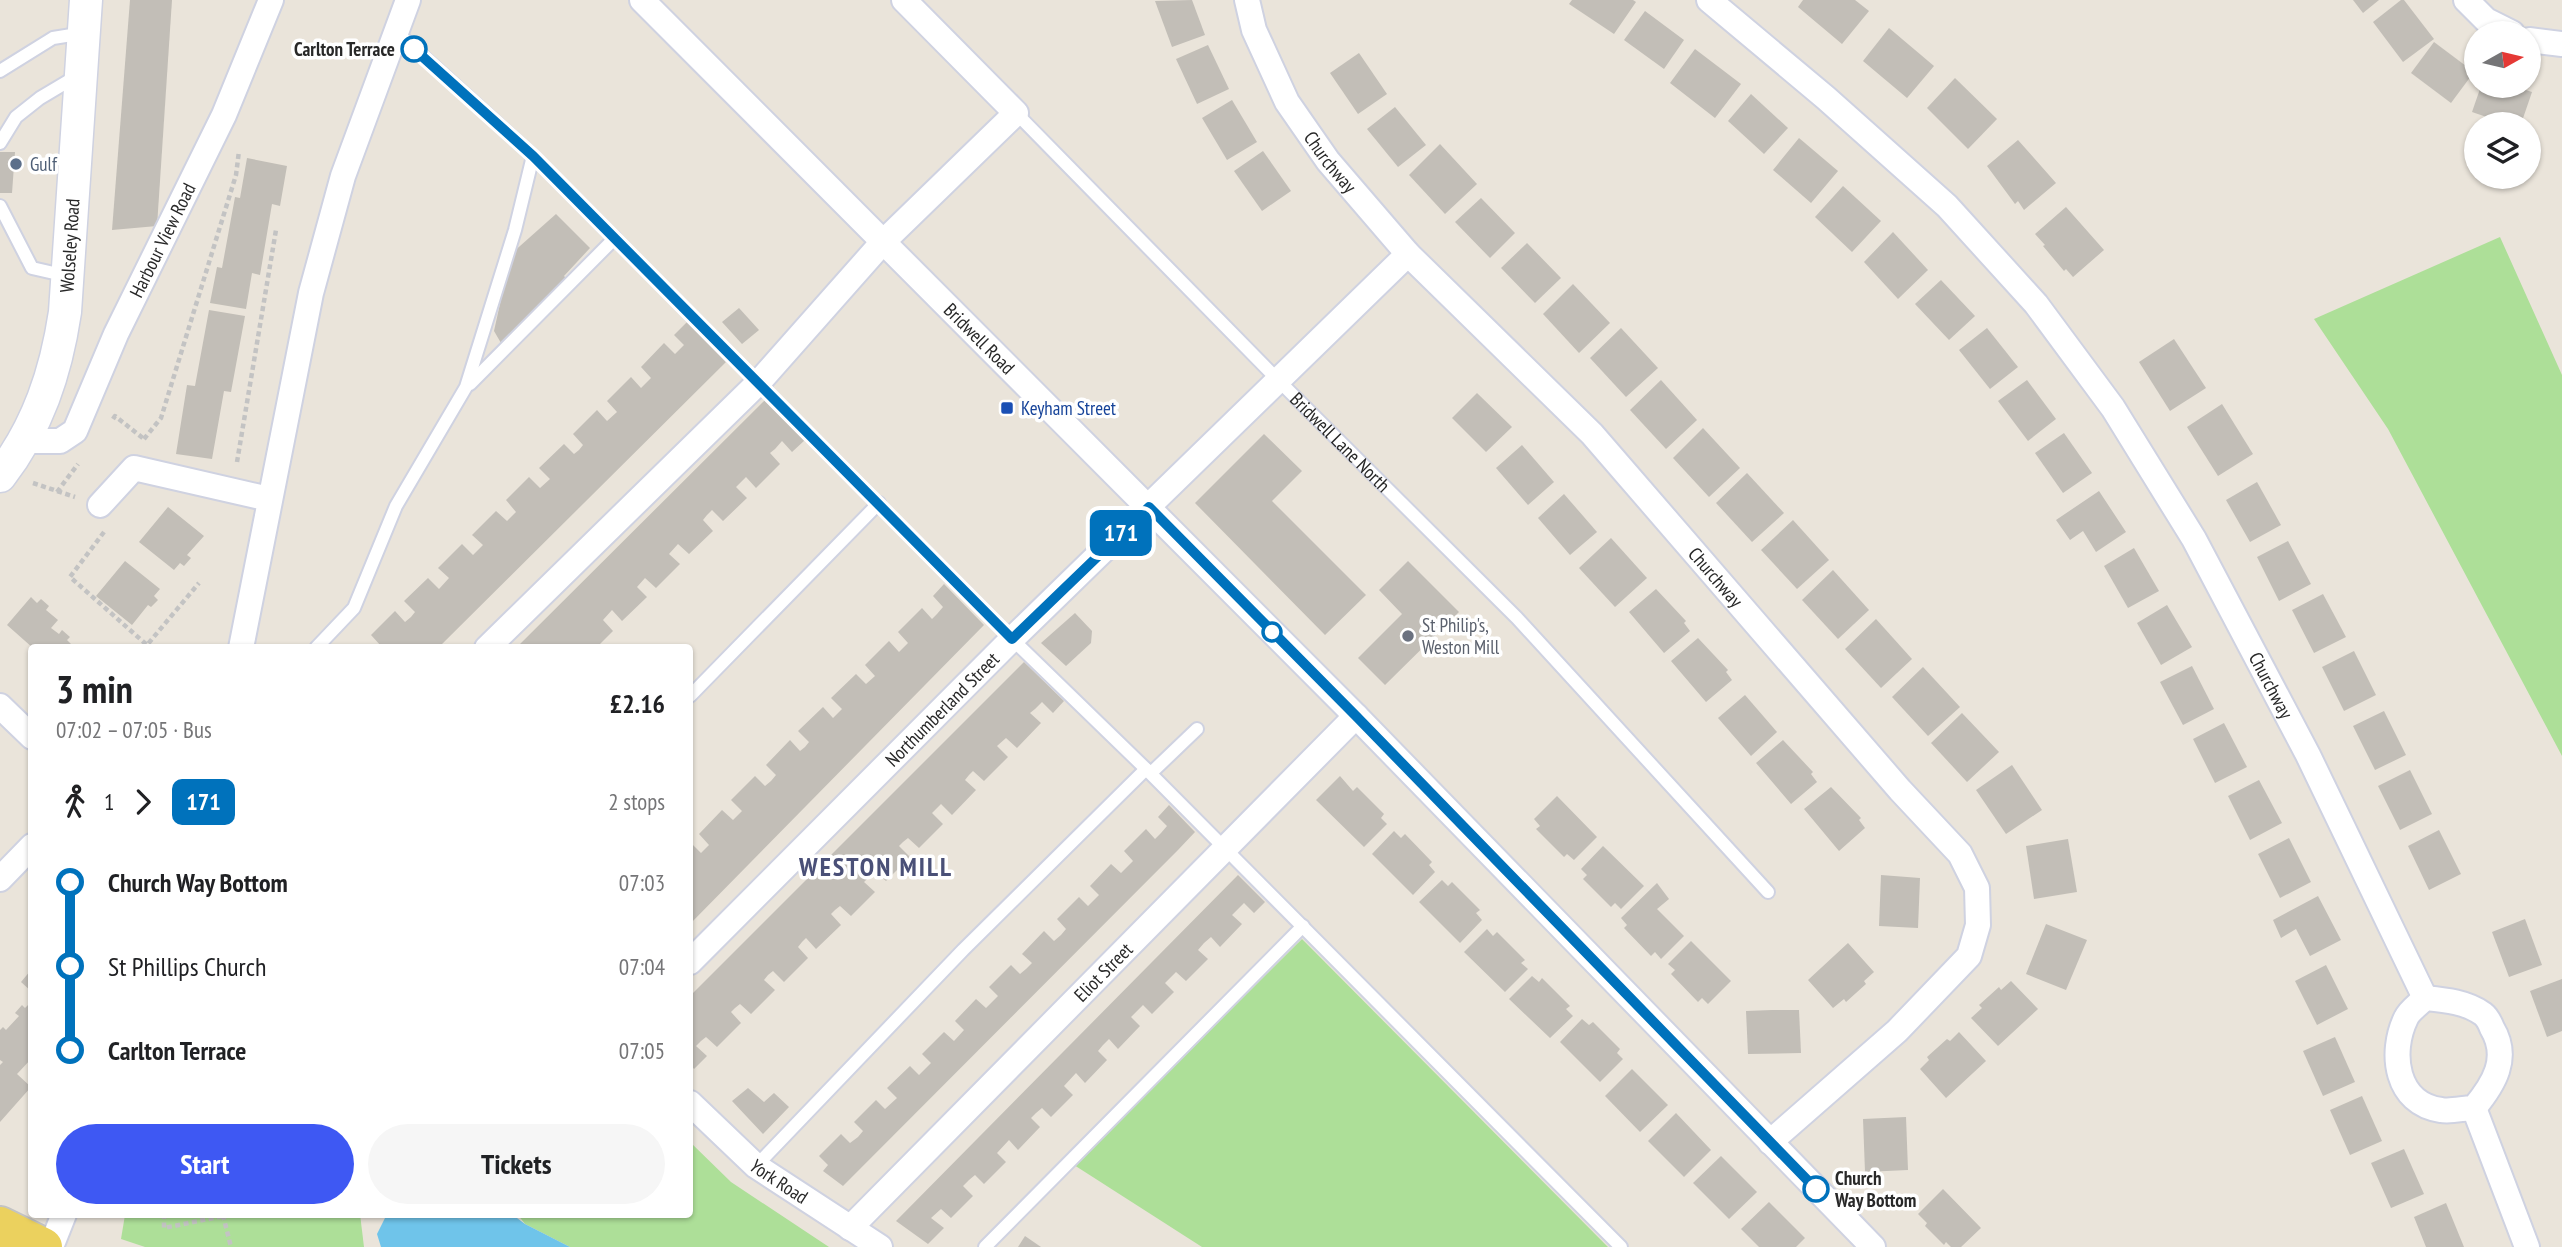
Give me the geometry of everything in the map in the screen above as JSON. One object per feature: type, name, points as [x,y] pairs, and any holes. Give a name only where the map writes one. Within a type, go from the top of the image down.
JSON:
[{"type":"main road","points":[[0,1226],[43,1247]]},
{"type":"street","name":"Wolseley Road","points":[[7,461],[42,402],[58,354],[67,276],[86,0]]},
{"type":"street","points":[[242,644],[311,293],[343,176],[408,0]]},
{"type":"street","name":"Bridwell Road","points":[[642,0],[1356,716],[1873,1247]]},
{"type":"street","name":"Bridwell Lane North","points":[[904,0],[1016,113]]},
{"type":"street","name":"Churchway","points":[[1247,0],[1254,30],[1287,102],[1328,161],[1408,254],[1592,434],[1900,790],[1960,854],[1977,888],[1978,925],[1969,956],[1897,1031],[1770,1142]]},
{"type":"street","name":"Churchway","points":[[1709,0],[1826,98],[1947,206],[2035,304],[2113,408],[2194,539],[2220,587],[2308,755],[2425,998]]},
{"type":"street","points":[[2466,0],[2488,21]]},
{"type":"street","name":"Harbour View Road","points":[[7,461],[60,441],[75,431],[116,334],[224,115],[264,7]]},
{"type":"street","points":[[2541,41],[2562,44]]},
{"type":"street","points":[[491,644],[759,382],[882,243],[1016,113]]},
{"type":"street","name":"Northumberland Street","points":[[693,959],[1012,639],[1408,254]]},
{"type":"street","points":[[100,505],[134,468],[269,499]]},
{"type":"street","points":[[0,706],[28,733]]},
{"type":"street","name":"Eliot Street","points":[[850,1228],[1356,716]]},
{"type":"street","points":[[0,879],[28,850]]},
{"type":"street","points":[[2425,998],[2455,1001],[2485,1015],[2499,1040],[2500,1066],[2489,1090],[2474,1108],[2441,1111],[2418,1101],[2400,1080],[2396,1051],[2406,1016],[2425,998]]},
{"type":"street","name":"York Road","points":[[693,1107],[755,1166],[880,1247]]},
{"type":"street","points":[[2474,1108],[2527,1247]]},
{"type":"street","points":[[51,1247],[62,1218]]},
{"type":"lane","points":[[395,31],[533,156],[1621,1247]]},
{"type":"lane","points":[[0,71],[53,38],[84,33]]},
{"type":"lane","points":[[0,143],[16,117],[40,98],[81,75]]},
{"type":"lane","name":"Bridwell Lane North","points":[[1016,113],[1517,618],[1768,892]]},
{"type":"lane","points":[[467,387],[533,156]]},
{"type":"lane","points":[[0,205],[32,268],[67,276]]},
{"type":"lane","points":[[320,644],[354,608],[396,506],[467,387],[615,238]]},
{"type":"lane","points":[[693,693],[879,503]]},
{"type":"lane","points":[[755,1166],[963,950],[1148,771],[1197,729]]},
{"type":"lane","points":[[985,1247],[1303,926]]},
{"type":"path","points":[[115,416],[144,439],[161,418],[236,175],[243,127],[224,115]]},
{"type":"path","points":[[232,491],[276,230]]},
{"type":"path","points":[[7,461],[100,505],[113,520],[70,578],[146,644]]},
{"type":"path","points":[[148,644],[199,583]]},
{"type":"path","points":[[164,1218],[164,1228],[209,1218]]},
{"type":"path","points":[[224,1218],[231,1247]]},
{"type":"green space","points":[[2500,237],[2562,375],[2562,756],[2388,429],[2314,319]]},
{"type":"green space","points":[[1302,939],[1608,1247],[1202,1247],[1074,1165]]},
{"type":"green space","points":[[693,1145],[731,1182],[829,1247],[570,1247],[525,1224],[520,1218],[693,1218]]},
{"type":"green space","points":[[124,1218],[360,1218],[364,1247],[145,1247],[121,1239]]},
{"type":"water","points":[[385,1218],[517,1218],[570,1247],[381,1247],[377,1234]]},
{"type":"building","points":[[130,0],[172,0],[157,226],[112,230]]},
{"type":"building","points":[[1192,0],[1205,35],[1172,47],[1155,1]]},
{"type":"building","points":[[1572,0],[1636,2],[1614,34],[1569,4]]},
{"type":"building","points":[[1803,0],[1855,0],[1869,11],[1842,44],[1798,7]]},
{"type":"building","points":[[2353,0],[2379,0],[2363,13]]},
{"type":"building","points":[[2404,0],[2434,39],[2403,62],[2373,22]]},
{"type":"building","points":[[1645,11],[1684,40],[1664,69],[1624,40]]},
{"type":"building","points":[[1889,28],[1934,66],[1907,98],[1863,61]]},
{"type":"building","points":[[2434,42],[2464,64],[2464,85],[2451,103],[2411,73]]},
{"type":"building","points":[[1208,45],[1229,89],[1197,104],[1176,59]]},
{"type":"building","points":[[1695,49],[1741,84],[1715,118],[1670,83]]},
{"type":"building","points":[[1359,53],[1387,94],[1358,114],[1330,73]]},
{"type":"building","points":[[1955,78],[1997,119],[1968,149],[1927,108]]},
{"type":"building","points":[[1751,94],[1788,128],[1764,154],[1728,121]]},
{"type":"building","points":[[2477,98],[2530,98],[2525,112],[2472,112]]},
{"type":"building","points":[[1232,100],[1257,142],[1227,160],[1202,118]]},
{"type":"building","points":[[1395,107],[1426,145],[1398,167],[1367,129]]},
{"type":"building","points":[[1799,138],[1838,171],[1811,203],[1773,170]]},
{"type":"building","points":[[2018,140],[2056,183],[2024,210],[2018,201],[2015,204],[1987,166]]},
{"type":"building","points":[[1440,144],[1477,184],[1445,214],[1409,175]]},
{"type":"building","points":[[1263,151],[1291,191],[1262,211],[1234,171]]},
{"type":"building","points":[[0,152],[15,152],[12,193],[0,193]]},
{"type":"building","points":[[247,158],[287,166],[280,206],[272,204],[260,275],[252,273],[246,309],[210,303],[217,267],[222,268],[235,197],[240,198]]},
{"type":"building","points":[[1843,186],[1881,221],[1852,252],[1815,217]]},
{"type":"building","points":[[1481,198],[1515,233],[1490,258],[1455,222]]},
{"type":"building","points":[[2066,207],[2104,250],[2073,277],[2066,269],[2064,271],[2035,234]]},
{"type":"building","points":[[556,214],[590,248],[564,276],[566,278],[501,343],[494,331],[511,254]]},
{"type":"building","points":[[1893,232],[1928,270],[1898,299],[1864,262]]},
{"type":"building","points":[[1527,243],[1561,278],[1535,303],[1501,268]]},
{"type":"building","points":[[1941,280],[1975,316],[1949,340],[1915,304]]},
{"type":"building","points":[[1573,284],[1610,323],[1579,353],[1543,314]]},
{"type":"building","points":[[739,308],[759,330],[742,344],[722,322]]},
{"type":"building","points":[[209,310],[245,316],[231,392],[224,391],[212,459],[176,454],[187,385],[195,386]]},
{"type":"building","points":[[687,322],[726,362],[442,644],[379,644],[371,635],[395,611],[405,622],[411,617],[415,612],[404,601],[428,578],[439,589],[449,578],[438,568],[462,544],[473,555],[483,545],[472,535],[496,511],[507,521],[516,512],[506,500],[529,477],[540,488],[550,479],[539,468],[564,444],[574,454],[579,450],[583,445],[573,434],[597,410],[607,421],[617,412],[607,401],[631,377],[641,388],[651,378],[641,367],[664,343],[675,354],[684,345],[674,335]]},
{"type":"building","points":[[1621,328],[1658,368],[1626,397],[1590,358]]},
{"type":"building","points":[[1987,328],[2018,367],[1990,389],[1959,350]]},
{"type":"building","points":[[2174,339],[2206,388],[2170,411],[2139,362]]},
{"type":"building","points":[[1661,380],[1697,420],[1666,449],[1630,410]]},
{"type":"building","points":[[2027,380],[2056,419],[2028,441],[1998,401]]},
{"type":"building","points":[[1477,393],[1512,427],[1486,452],[1452,418]]},
{"type":"building","points":[[765,400],[805,440],[792,452],[782,441],[770,453],[780,464],[756,488],[746,477],[736,487],[747,498],[723,521],[712,510],[703,520],[713,531],[689,554],[678,544],[669,554],[680,564],[656,588],[645,578],[637,587],[647,597],[622,621],[612,610],[603,620],[613,631],[600,644],[520,644]]},
{"type":"building","points":[[2222,404],[2253,454],[2218,476],[2187,427]]},
{"type":"building","points":[[1703,428],[1740,468],[1709,497],[1673,458]]},
{"type":"building","points":[[2064,433],[2092,473],[2063,493],[2035,453]]},
{"type":"building","points":[[1264,434],[1302,471],[1272,501],[1366,595],[1325,635],[1195,503]]},
{"type":"building","points":[[1522,445],[1554,482],[1528,505],[1496,468]]},
{"type":"building","points":[[1747,473],[1784,513],[1752,542],[1716,503]]},
{"type":"building","points":[[2257,482],[2281,525],[2250,542],[2226,500]]},
{"type":"building","points":[[2099,491],[2126,532],[2096,552],[2083,531],[2070,540],[2056,520]]},
{"type":"building","points":[[1564,494],[1597,532],[1570,555],[1538,518]]},
{"type":"building","points":[[168,507],[204,536],[187,555],[191,558],[184,566],[180,563],[174,570],[139,542]]},
{"type":"building","points":[[1793,520],[1829,560],[1797,589],[1761,550]]},
{"type":"building","points":[[1611,538],[1647,578],[1615,607],[1579,568]]},
{"type":"building","points":[[2288,541],[2311,584],[2279,601],[2257,557]]},
{"type":"building","points":[[2134,548],[2159,591],[2128,608],[2104,566]]},
{"type":"building","points":[[125,561],[160,589],[154,596],[158,600],[151,607],[148,605],[132,625],[96,596]]},
{"type":"building","name":"St Philip's, Weston Mill","points":[[1408,561],[1459,612],[1385,685],[1358,658],[1402,614],[1379,590]]},
{"type":"building","points":[[1833,570],[1869,610],[1838,639],[1802,600]]},
{"type":"building","points":[[944,584],[984,625],[693,921],[693,845],[701,853],[709,845],[699,834],[722,810],[733,820],[742,811],[731,800],[755,776],[765,786],[771,781],[776,775],[766,765],[790,740],[800,751],[805,747],[809,742],[798,731],[823,707],[833,718],[842,709],[831,698],[856,674],[866,684],[875,676],[865,665],[889,641],[899,652],[908,643],[898,632],[922,608],[932,619],[937,614],[943,607],[933,596]]},
{"type":"building","points":[[1656,589],[1686,621],[1684,623],[1690,631],[1664,653],[1629,612]]},
{"type":"building","points":[[2323,594],[2346,637],[2314,653],[2292,610]]},
{"type":"building","points":[[31,597],[37,603],[41,599],[49,606],[46,610],[58,620],[51,628],[59,634],[62,630],[70,637],[67,640],[71,644],[28,644],[7,625]]},
{"type":"building","points":[[2167,605],[2192,647],[2161,665],[2137,623]]},
{"type":"building","points":[[1075,613],[1092,631],[1091,643],[1066,666],[1041,643]]},
{"type":"building","points":[[1876,619],[1912,659],[1881,688],[1845,649]]},
{"type":"building","points":[[1698,638],[1728,670],[1726,672],[1732,680],[1706,702],[1671,661]]},
{"type":"building","points":[[2354,651],[2376,695],[2344,711],[2322,667]]},
{"type":"building","points":[[1024,662],[1064,701],[1053,713],[1042,702],[1030,713],[1041,723],[1017,748],[1006,738],[997,746],[1008,757],[984,781],[973,771],[969,775],[965,780],[976,790],[952,815],[941,804],[932,813],[943,824],[919,848],[908,838],[903,842],[899,846],[910,857],[886,881],[875,871],[864,882],[875,892],[851,916],[840,906],[835,910],[831,914],[841,925],[816,949],[806,938],[802,942],[798,947],[808,958],[784,982],[773,971],[768,975],[764,980],[775,990],[751,1014],[740,1004],[731,1012],[741,1023],[717,1047],[706,1037],[701,1041],[696,1046],[707,1056],[694,1069],[693,993]]},
{"type":"building","points":[[2192,666],[2214,709],[2183,725],[2160,682]]},
{"type":"building","points":[[1923,667],[1960,707],[1928,736],[1892,697]]},
{"type":"building","points":[[1745,695],[1777,732],[1751,756],[1718,718]]},
{"type":"building","points":[[2384,711],[2406,755],[2375,770],[2353,726]]},
{"type":"building","points":[[1962,713],[1999,752],[1967,782],[1931,743]]},
{"type":"building","points":[[2224,723],[2247,767],[2215,783],[2193,739]]},
{"type":"building","points":[[1783,740],[1813,772],[1811,774],[1817,782],[1791,804],[1756,763]]},
{"type":"building","points":[[2012,765],[2042,810],[2006,834],[1976,790]]},
{"type":"building","points":[[2410,770],[2432,814],[2400,830],[2378,786]]},
{"type":"building","points":[[1340,776],[1353,791],[1357,787],[1384,814],[1381,818],[1387,824],[1364,847],[1316,800]]},
{"type":"building","points":[[2259,780],[2282,823],[2250,840],[2228,796]]},
{"type":"building","points":[[1831,787],[1861,818],[1859,820],[1865,828],[1839,851],[1804,809]]},
{"type":"building","points":[[1557,796],[1597,837],[1574,860],[1567,854],[1564,857],[1536,829],[1540,826],[1534,819]]},
{"type":"building","points":[[1169,805],[1195,832],[1178,850],[843,1186],[823,1171],[828,1165],[819,1156],[841,1134],[850,1143],[858,1137],[863,1131],[854,1122],[876,1100],[885,1109],[897,1098],[887,1088],[910,1066],[919,1075],[931,1063],[922,1054],[944,1032],[954,1041],[964,1030],[955,1021],[976,999],[986,1008],[998,996],[989,987],[1011,965],[1020,974],[1032,963],[1022,954],[1044,931],[1054,941],[1061,935],[1066,929],[1057,919],[1079,897],[1088,906],[1099,895],[1090,886],[1111,864],[1121,873],[1133,861],[1124,851],[1146,829],[1155,839],[1161,833],[1167,826],[1158,817]]},
{"type":"building","points":[[2439,830],[2461,874],[2429,890],[2408,846]]},
{"type":"building","points":[[1394,831],[1401,838],[1405,834],[1432,862],[1429,865],[1435,872],[1413,895],[1372,854]]},
{"type":"building","points":[[2289,838],[2311,882],[2280,898],[2258,854]]},
{"type":"building","points":[[2068,839],[2077,892],[2034,899],[2026,846]]},
{"type":"building","points":[[1603,846],[1644,886],[1621,909],[1615,903],[1611,907],[1583,879],[1587,875],[1581,869]]},
{"type":"building","points":[[1238,875],[1265,902],[1254,913],[1244,903],[1232,915],[1242,924],[1220,947],[1211,937],[1204,943],[1198,950],[1208,959],[1186,981],[1176,972],[1165,983],[1174,992],[1152,1014],[1143,1005],[1131,1017],[1140,1026],[1118,1049],[1109,1039],[1103,1045],[1098,1051],[1107,1060],[1085,1083],[1076,1073],[1064,1086],[1073,1095],[1051,1117],[1042,1108],[1031,1118],[1040,1127],[1018,1150],[1009,1140],[997,1153],[1006,1162],[984,1184],[975,1175],[963,1186],[973,1196],[951,1218],[941,1209],[931,1218],[944,1228],[928,1244],[896,1221]]},
{"type":"building","points":[[1881,875],[1920,878],[1918,928],[1879,926]]},
{"type":"building","points":[[1442,880],[1448,886],[1452,882],[1480,910],[1476,913],[1482,920],[1460,943],[1419,902]]},
{"type":"building","points":[[1657,883],[1669,899],[1657,909],[1684,936],[1661,959],[1655,952],[1651,956],[1624,928],[1627,925],[1621,918]]},
{"type":"building","points":[[2318,896],[2341,940],[2310,956],[2296,929],[2281,938],[2273,920]]},
{"type":"building","points":[[2525,919],[2542,965],[2509,977],[2492,932]]},
{"type":"building","points":[[2046,924],[2087,940],[2066,990],[2026,974]]},
{"type":"building","points":[[1487,929],[1493,936],[1497,932],[1525,960],[1521,963],[1528,969],[1505,992],[1464,952]]},
{"type":"building","points":[[1691,941],[1731,981],[1708,1004],[1702,998],[1698,1002],[1671,974],[1675,970],[1668,964]]},
{"type":"building","points":[[1848,943],[1874,972],[1864,981],[1866,984],[1846,1002],[1844,999],[1833,1008],[1808,980]]},
{"type":"building","points":[[2326,965],[2348,1009],[2317,1025],[2295,981]]},
{"type":"building","points":[[28,974],[28,988],[21,982]]},
{"type":"building","points":[[1532,976],[1539,982],[1542,978],[1570,1006],[1566,1009],[1573,1016],[1550,1038],[1509,999]]},
{"type":"building","points":[[2562,979],[2562,1031],[2547,1037],[2530,991]]},
{"type":"building","points":[[2011,981],[2038,1009],[1998,1046],[1971,1018],[1982,1008],[1979,1005],[1999,987],[2001,990]]},
{"type":"building","points":[[22,1005],[25,1008],[28,1005],[28,1062],[17,1074],[28,1084],[28,1090],[0,1122],[0,1065],[3,1062],[0,1060],[0,1030],[3,1027],[6,1030],[19,1016],[15,1013]]},
{"type":"building","points":[[1799,1010],[1801,1053],[1748,1054],[1746,1011]]},
{"type":"building","points":[[1582,1019],[1589,1025],[1593,1022],[1620,1049],[1617,1053],[1623,1059],[1600,1082],[1560,1042]]},
{"type":"building","points":[[1959,1032],[1986,1061],[1946,1098],[1920,1069],[1929,1060],[1927,1057]]},
{"type":"building","points":[[2335,1037],[2355,1082],[2323,1096],[2303,1051]]},
{"type":"building","points":[[1632,1069],[1668,1105],[1640,1132],[1605,1096]]},
{"type":"building","points":[[748,1088],[764,1102],[774,1093],[789,1107],[763,1134],[732,1101]]},
{"type":"building","points":[[2362,1096],[2382,1141],[2350,1155],[2330,1110]]},
{"type":"building","points":[[1676,1113],[1711,1150],[1684,1177],[1648,1141]]},
{"type":"building","points":[[1906,1117],[1908,1170],[1865,1172],[1863,1119]]},
{"type":"building","points":[[2404,1149],[2424,1194],[2391,1208],[2371,1163]]},
{"type":"building","points":[[1721,1156],[1757,1192],[1729,1219],[1693,1183]]},
{"type":"building","points":[[1943,1189],[1981,1228],[1961,1247],[1951,1247],[1946,1242],[1944,1245],[1925,1226],[1927,1223],[1918,1214]]},
{"type":"building","points":[[1769,1202],[1805,1238],[1796,1247],[1759,1247],[1741,1229]]},
{"type":"building","points":[[2446,1203],[2464,1247],[2426,1247],[2414,1217]]},
{"type":"building","points":[[1025,1236],[1041,1247],[1018,1247]]},
{"type":"bus line","name":"171","points":[[414,49],[533,156],[1012,639],[1149,507],[1816,1189]]},
{"type":"place","name":"Carlton Terrace","points":[[414,49]]},
{"type":"place","name":"Gulf","points":[[16,164]]},
{"type":"place","name":"Keyham Street","points":[[1007,408]]},
{"type":"place","name":"St Philip's, Weston Mill","points":[[1408,636]]},
{"type":"place","name":"Church Way Bottom","points":[[1816,1189]]},
{"type":"district","name":"WESTON MILL","points":[[876,866]]}]
